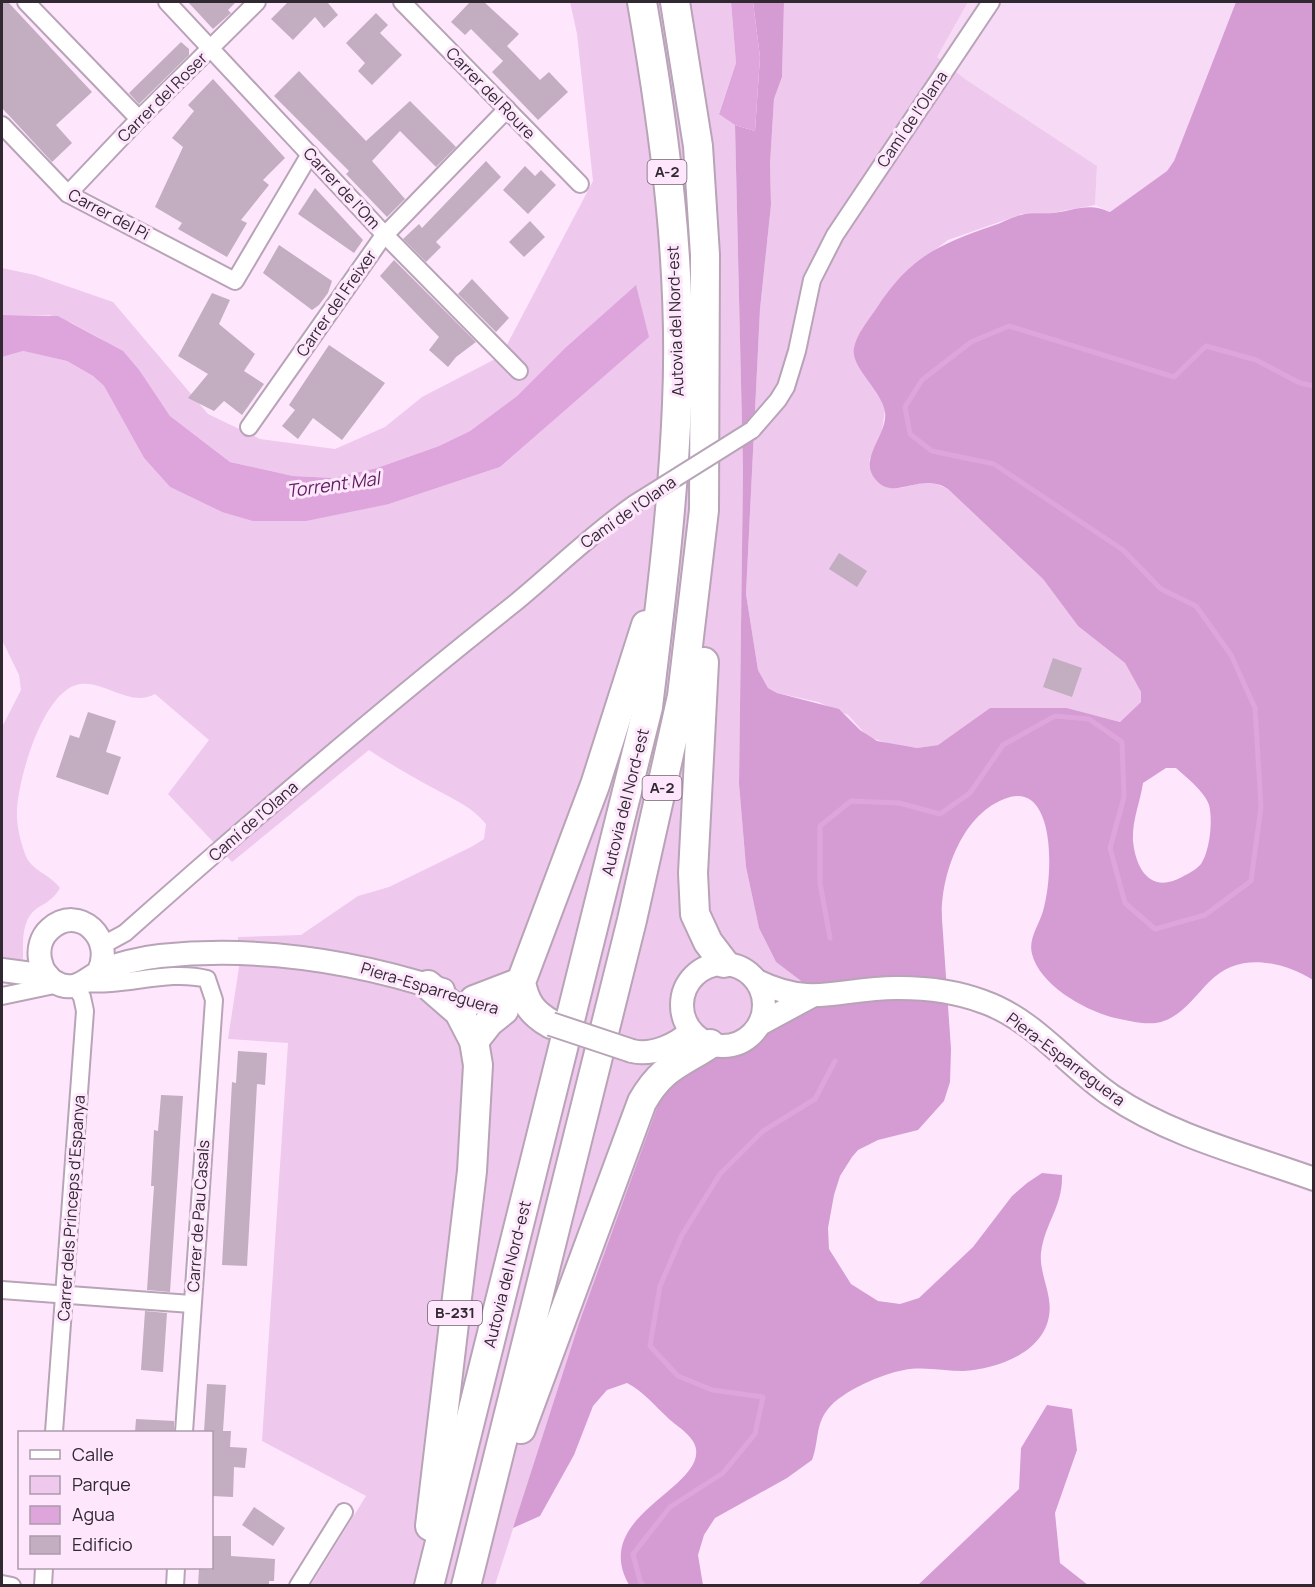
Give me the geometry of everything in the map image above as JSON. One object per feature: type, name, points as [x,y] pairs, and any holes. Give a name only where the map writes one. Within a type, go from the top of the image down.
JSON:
[{"type":"highway","name":"Autovia del Nord-est","points":[[427,1586],[648,707],[663,585],[677,404],[677,312],[663,129],[642,2]]},
{"type":"highway","name":"Autovia del Nord-est","points":[[466,1586],[632,920],[682,696],[705,510],[703,201],[698,146],[675,2]]},
{"type":"highway","points":[[705,510],[709,581],[693,873],[695,914],[708,942],[724,963]]},
{"type":"highway","points":[[542,1021],[525,1000],[521,982],[595,784],[642,633],[663,585]]},
{"type":"highway","points":[[474,1000],[521,982]]},
{"type":"highway","name":"B-231","points":[[427,1586],[432,1502],[472,1171],[478,1065],[474,1041],[459,1012],[428,985]]},
{"type":"highway","points":[[474,1041],[489,1022],[504,1010]]},
{"type":"highway","points":[[473,1557],[642,1102],[652,1085],[700,1038]]},
{"type":"main road","name":"Piera-Esparreguera","points":[[5,970],[39,950],[43,937],[50,928],[70,921],[85,924],[94,930],[103,946],[158,957]]},
{"type":"main road","points":[[39,950],[40,962],[73,981],[102,965],[103,946]]},
{"type":"main road","name":"Piera-Esparreguera","points":[[5,970],[73,981],[158,957],[234,953],[302,956],[349,964],[428,985],[632,1051],[647,1053],[700,1038],[734,1045],[745,1040],[760,1024],[810,997]]},
{"type":"main road","name":"Piera-Esparreguera","points":[[724,963],[738,966],[757,981],[783,993],[810,997],[899,988],[942,992],[985,1002],[1020,1021],[1111,1096],[1139,1112],[1171,1127],[1314,1179]]},
{"type":"main road","points":[[700,1038],[683,1013],[683,993],[689,981],[699,971],[711,965],[724,963]]},
{"type":"main road","points":[[757,981],[764,997],[760,1024]]},
{"type":"street","points":[[26,2],[138,119]]},
{"type":"street","name":"Carrer de l'Om","points":[[167,2],[385,235],[519,371]]},
{"type":"street","name":"Carrer del Roser","points":[[68,194],[138,119],[212,49],[257,2]]},
{"type":"street","name":"Carrer del Roure","points":[[402,2],[580,184]]},
{"type":"street","name":"Camí de l'Olana","points":[[103,946],[125,933],[382,708],[523,596],[602,526],[752,430],[786,387],[797,351],[812,280],[835,235],[991,2]]},
{"type":"street","name":"Carrer del Freixer","points":[[249,427],[385,235],[507,109]]},
{"type":"street","name":"Carrer del Pi","points":[[2,125],[68,194],[235,280],[310,154]]},
{"type":"street","name":"Carrer de Pau Casals","points":[[73,981],[106,985],[188,974],[207,979],[214,999],[191,1304],[184,1431]]},
{"type":"street","points":[[2,996],[73,981]]},
{"type":"street","name":"Carrer dels Princeps d'Espanya","points":[[54,1431],[85,1011],[82,997],[73,981]]},
{"type":"street","points":[[2,1290],[191,1304]]},
{"type":"street","points":[[298,1586],[344,1512]]},
{"type":"street","points":[[43,1586],[44,1569]]},
{"type":"street","points":[[175,1586],[176,1569]]},
{"type":"street","points":[[2,1584],[12,1586]]},
{"type":"shaded area","points":[[753,2],[784,2],[782,77],[774,99],[770,164],[771,205],[760,309],[746,594],[758,670],[768,688],[777,693],[839,709],[860,730],[877,741],[917,748],[938,745],[990,708],[1067,708],[1120,722],[1141,702],[1141,692],[1125,663],[1078,626],[1043,579],[948,489],[938,484],[928,483],[891,488],[883,486],[876,480],[871,472],[871,456],[885,421],[885,412],[883,404],[861,371],[854,355],[855,343],[860,332],[900,277],[940,247],[1025,214],[1053,213],[1088,207],[1110,212],[1167,171],[1174,161],[1236,2],[1313,2],[1313,980],[1301,973],[1274,964],[1247,963],[1221,972],[1182,1010],[1161,1022],[1129,1021],[1088,1008],[1053,985],[1044,976],[1032,954],[1031,943],[1046,899],[1049,870],[1048,837],[1039,810],[1029,799],[1013,796],[991,806],[978,817],[957,848],[945,884],[942,902],[951,1049],[950,1082],[944,1101],[918,1130],[878,1140],[858,1150],[852,1157],[840,1176],[834,1195],[828,1228],[829,1249],[851,1284],[878,1301],[900,1304],[919,1298],[973,1247],[1012,1196],[1027,1183],[1042,1173],[1062,1175],[1060,1196],[1046,1232],[1041,1253],[1050,1308],[1045,1329],[1038,1340],[1017,1357],[990,1367],[963,1371],[904,1370],[874,1379],[852,1390],[834,1402],[824,1415],[812,1460],[787,1478],[715,1518],[704,1535],[698,1555],[703,1585],[629,1585],[621,1561],[624,1540],[635,1522],[650,1506],[683,1478],[693,1464],[696,1449],[695,1444],[685,1432],[644,1395],[627,1383],[607,1390],[593,1406],[574,1455],[540,1516],[513,1528],[578,1326],[665,1086],[705,1058],[742,1052],[781,1022],[801,1011],[801,981],[776,962],[759,928],[746,867],[739,784],[743,470],[735,125],[755,131],[760,57]],"holes":[[[1166,768],[1176,768],[1195,785],[1207,800],[1211,819],[1210,835],[1207,851],[1201,864],[1182,877],[1162,883],[1154,881],[1142,870],[1135,852],[1134,826],[1143,783]]]},
{"type":"shaded area","points":[[968,2],[1236,2],[1174,161],[1167,171],[1110,212],[1095,205],[1097,166],[965,79],[937,57]]},
{"type":"shaded area","points":[[1047,1405],[1072,1409],[1077,1450],[1055,1513],[1060,1563],[1088,1585],[918,1585],[1019,1489],[1021,1448]]},
{"type":"green space","points":[[570,2],[731,2],[736,63],[719,113],[735,125],[743,470],[739,784],[746,867],[759,928],[776,962],[801,981],[801,1011],[755,1043],[725,1056],[578,1326],[495,1585],[311,1585],[366,1496],[262,1441],[288,1043],[228,1039],[239,967],[238,937],[301,935],[358,896],[389,887],[471,847],[484,839],[486,824],[461,803],[369,750],[232,862],[168,794],[209,740],[155,694],[137,698],[99,686],[80,684],[67,690],[44,718],[22,777],[17,809],[19,832],[28,860],[60,888],[54,897],[29,917],[24,930],[23,959],[2,962],[2,727],[21,690],[19,675],[2,640],[2,357],[23,351],[67,361],[93,376],[104,386],[144,458],[170,487],[222,512],[389,504],[500,467],[648,337],[635,286],[565,348],[517,396],[470,431],[439,446],[377,468],[334,478],[293,476],[230,462],[170,416],[140,371],[101,339],[72,323],[50,315],[2,315],[2,268],[35,275],[113,302],[208,414],[260,439],[335,449],[385,427],[422,397],[501,356],[593,181],[577,34]]},
{"type":"green space","points":[[784,2],[968,2],[937,57],[965,79],[1097,166],[1095,205],[1052,213],[1022,214],[948,240],[907,271],[861,331],[866,377],[878,392],[885,410],[882,431],[869,461],[900,488],[930,481],[948,489],[1043,579],[1078,626],[1125,663],[1141,692],[1141,702],[1120,722],[1067,708],[990,708],[938,745],[917,748],[896,746],[868,737],[848,715],[818,702],[777,693],[768,688],[758,670],[746,594],[760,309],[771,205],[770,164],[774,99],[782,77]]},
{"type":"water","points":[[731,2],[753,2],[760,57],[755,131],[735,125],[719,114],[736,63]]},
{"type":"water","name":"Torrent Mal","points":[[636,285],[649,337],[500,467],[389,504],[306,521],[253,521],[222,512],[170,487],[144,458],[104,386],[93,376],[67,361],[23,351],[2,357],[2,315],[58,316],[123,351],[140,371],[170,416],[230,462],[293,476],[334,478],[377,468],[439,446],[470,431],[517,396],[565,348]]},
{"type":"building","points":[[2,2],[8,2],[92,92],[56,125],[72,143],[52,162],[2,108]]},
{"type":"building","points":[[188,2],[236,2],[228,10],[231,13],[213,29]]},
{"type":"building","points":[[288,2],[330,2],[328,3],[338,15],[324,28],[315,17],[293,40],[271,19]]},
{"type":"building","points":[[470,2],[484,2],[519,34],[507,46],[540,80],[549,72],[568,92],[538,120],[492,72],[503,61],[471,29],[465,35],[451,22]]},
{"type":"building","points":[[376,13],[388,25],[380,33],[402,55],[372,85],[358,71],[365,63],[346,43]]},
{"type":"building","points":[[181,42],[189,49],[189,55],[139,104],[129,93]]},
{"type":"building","points":[[299,71],[366,141],[410,101],[456,147],[436,167],[400,131],[372,161],[405,199],[387,217],[346,174],[349,171],[274,96]]},
{"type":"building","points":[[213,79],[285,158],[263,180],[269,185],[241,220],[247,223],[227,257],[178,229],[182,223],[155,207],[183,147],[172,138],[194,111],[188,105]]},
{"type":"building","points":[[486,161],[501,177],[436,242],[441,247],[426,262],[403,239],[419,224],[422,228]]},
{"type":"building","points":[[525,166],[535,176],[541,170],[556,185],[528,214],[503,190]]},
{"type":"building","points":[[315,188],[363,240],[354,253],[298,214]]},
{"type":"building","points":[[530,221],[545,237],[524,257],[509,242]]},
{"type":"building","points":[[279,245],[332,281],[328,293],[312,310],[263,273]]},
{"type":"building","points":[[394,260],[476,342],[456,357],[448,367],[429,350],[439,337],[380,276]]},
{"type":"building","points":[[472,279],[509,318],[496,332],[458,294]]},
{"type":"building","points":[[212,293],[230,300],[219,324],[255,354],[244,371],[264,384],[242,415],[224,401],[214,411],[188,398],[208,374],[178,356]]},
{"type":"building","points":[[329,345],[385,383],[342,440],[313,418],[298,439],[282,426],[295,410],[289,405]]},
{"type":"building","points":[[839,553],[867,571],[857,587],[829,569]]},
{"type":"building","points":[[1053,658],[1082,668],[1072,697],[1043,687]]},
{"type":"building","points":[[88,712],[116,721],[106,752],[121,757],[108,795],[56,777],[70,735],[79,738]]},
{"type":"building","points":[[238,1051],[267,1053],[265,1085],[257,1084],[247,1266],[222,1265],[232,1082],[236,1083]]},
{"type":"building","points":[[161,1095],[183,1096],[170,1292],[147,1290],[154,1186],[151,1186],[154,1130],[158,1131]]},
{"type":"building","points":[[145,1311],[167,1313],[163,1372],[141,1370]]},
{"type":"building","points":[[207,1384],[226,1385],[223,1431],[231,1431],[230,1447],[247,1448],[245,1468],[234,1467],[233,1497],[213,1496],[213,1431],[204,1431]]},
{"type":"building","points":[[136,1419],[174,1421],[174,1431],[135,1431]]},
{"type":"building","points":[[254,1507],[285,1528],[273,1546],[242,1525]]},
{"type":"building","points":[[213,1536],[231,1536],[231,1556],[275,1559],[274,1581],[269,1581],[269,1586],[198,1586],[199,1569],[212,1570]]},
{"type":"waterway","points":[[830,938],[820,883],[820,826],[851,801],[899,803],[940,814],[970,793],[1003,745],[1055,716],[1089,719],[1122,742],[1124,797],[1110,848],[1125,903],[1155,929],[1205,915],[1251,881],[1261,807],[1255,708],[1231,655],[1196,606],[1161,589],[1123,550],[994,464],[932,451],[910,434],[905,407],[922,380],[971,342],[1009,326],[1174,377],[1206,346],[1256,360],[1300,383],[1314,386]]},
{"type":"waterway","points":[[644,1586],[640,1581],[633,1554],[670,1507],[723,1473],[755,1434],[763,1397],[712,1390],[678,1376],[650,1346],[660,1286],[682,1235],[720,1174],[763,1131],[815,1099],[835,1061]]}]
